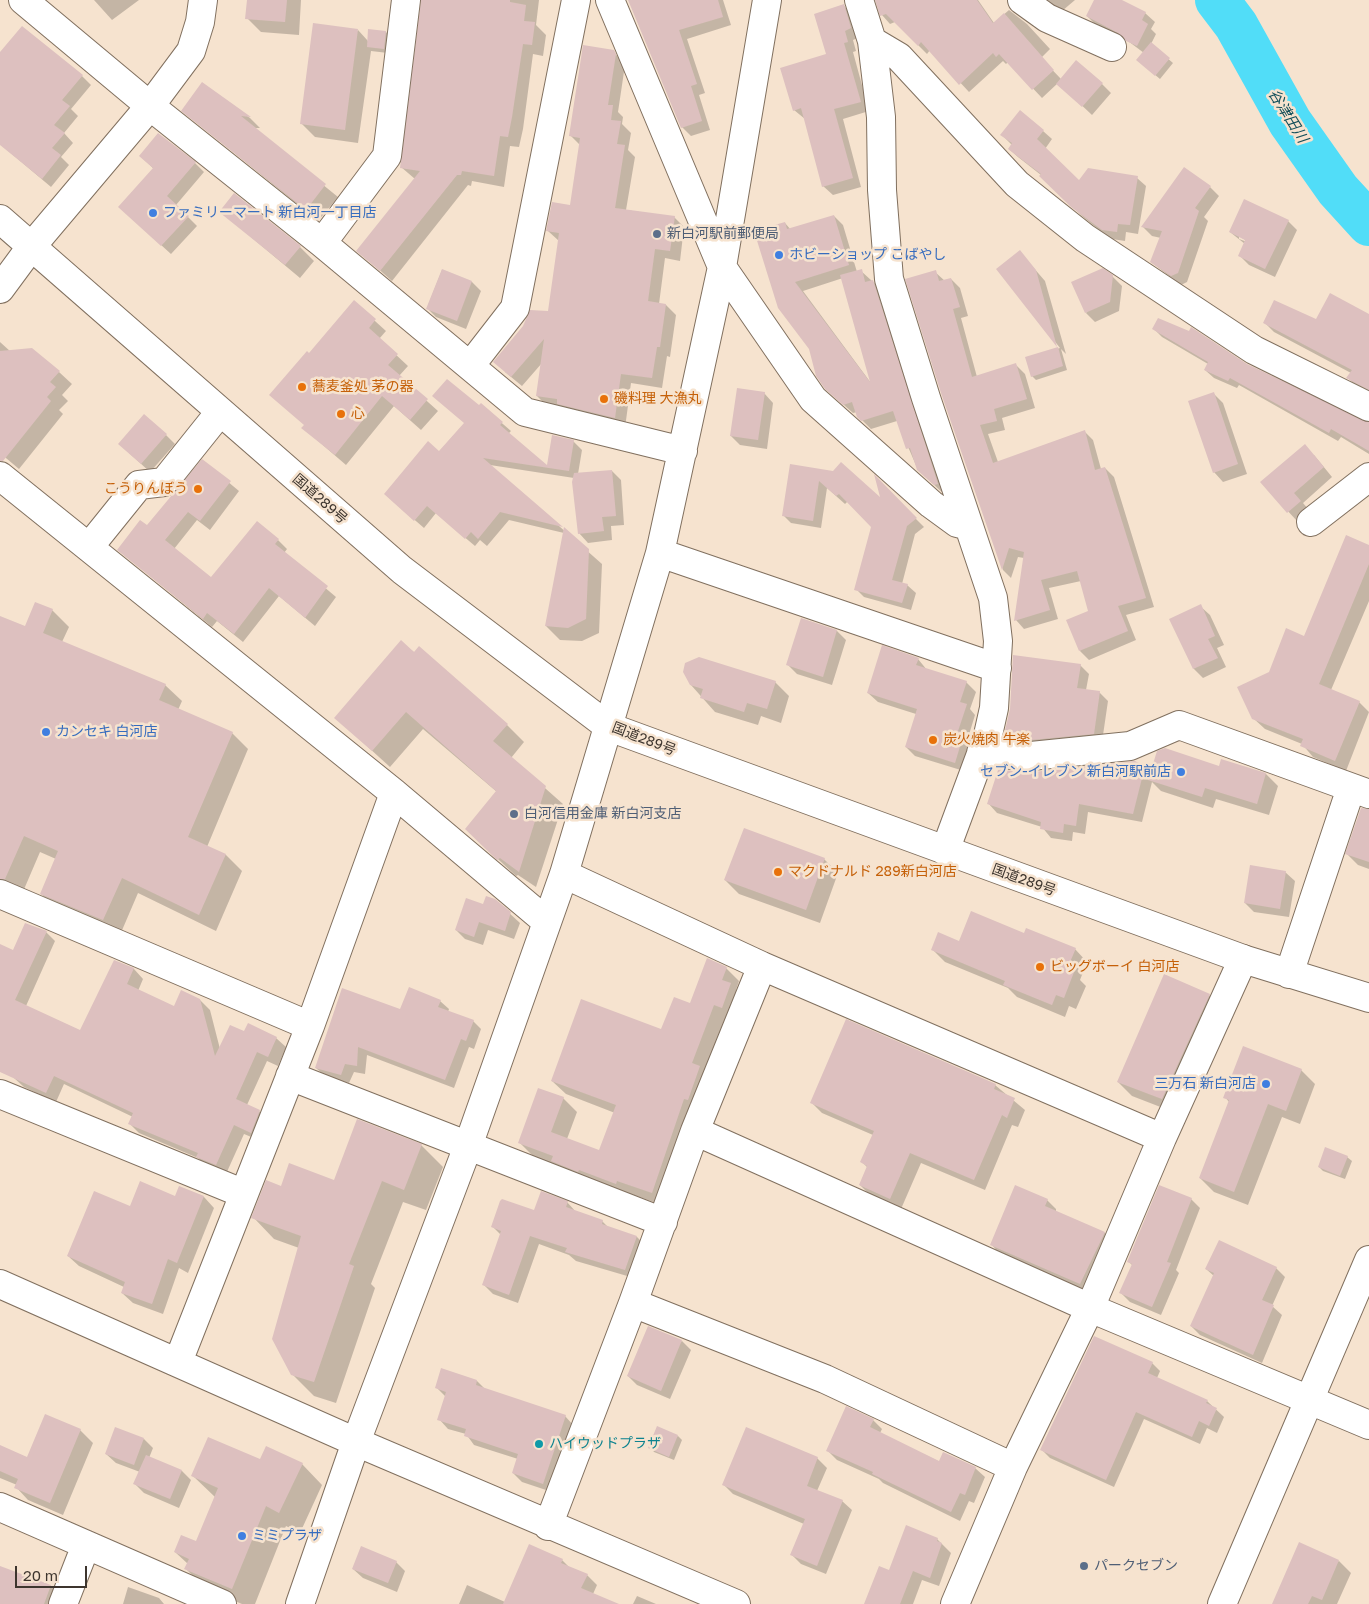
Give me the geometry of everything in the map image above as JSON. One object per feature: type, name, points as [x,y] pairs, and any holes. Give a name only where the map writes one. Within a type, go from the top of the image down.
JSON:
[{"type":"main road","points":[[23,0],[150,106],[322,243],[525,412],[683,451]]},
{"type":"main road","points":[[322,243],[387,156],[406,0]]},
{"type":"main road","points":[[470,366],[515,308],[576,0]]},
{"type":"main road","points":[[610,0],[722,267],[813,399],[931,504],[957,523],[969,526]]},
{"type":"main road","points":[[300,1604],[356,1442],[468,1146],[564,874],[660,553],[722,267],[767,0]]},
{"type":"main road","points":[[859,0],[872,42],[880,117],[882,190],[890,279],[920,380],[993,598],[998,641],[994,708],[981,753],[945,851]]},
{"type":"main road","points":[[1022,0],[1047,18],[1112,47]]},
{"type":"main road","points":[[0,289],[31,247],[150,106],[191,51],[196,7]]},
{"type":"main road","points":[[872,42],[899,57],[1017,184],[1085,238],[1254,350],[1369,407]]},
{"type":"main road","name":"国道289号","points":[[0,220],[402,570],[609,727],[1243,959],[1369,998]]},
{"type":"main road","points":[[89,547],[139,485],[164,482],[220,412]]},
{"type":"main road","points":[[0,476],[394,793],[547,922]]},
{"type":"main road","points":[[1311,522],[1369,477]]},
{"type":"main road","points":[[660,553],[997,668]]},
{"type":"main road","points":[[981,753],[1031,756],[1130,746],[1179,725],[1363,788],[1289,974]]},
{"type":"main road","points":[[178,1362],[242,1194],[310,1026],[394,793]]},
{"type":"main road","points":[[564,874],[762,966],[1162,1138]]},
{"type":"main road","points":[[0,894],[310,1026]]},
{"type":"main road","points":[[955,1604],[1013,1468],[1090,1308],[1162,1138],[1243,959]]},
{"type":"main road","points":[[548,1526],[633,1303],[695,1131],[762,966]]},
{"type":"main road","points":[[290,1076],[663,1222]]},
{"type":"main road","points":[[0,1094],[242,1194]]},
{"type":"main road","points":[[695,1131],[1090,1308],[1369,1425]]},
{"type":"main road","points":[[1222,1604],[1369,1260]]},
{"type":"main road","points":[[0,1284],[548,1526],[736,1604]]},
{"type":"main road","points":[[633,1303],[825,1378],[1013,1468]]},
{"type":"main road","points":[[0,1507],[222,1604]]},
{"type":"main road","points":[[63,1604],[86,1545]]},
{"type":"building","points":[[247,0],[287,0],[285,22],[245,19]]},
{"type":"building","points":[[421,0],[510,0],[510,2],[526,5],[524,21],[535,22],[532,45],[523,44],[508,137],[500,136],[494,176],[462,171],[461,175],[457,175],[380,271],[356,251],[420,171],[400,168]]},
{"type":"building","points":[[628,0],[718,0],[723,17],[679,30],[697,84],[691,86],[702,121],[681,128]]},
{"type":"building","points":[[875,0],[977,0],[993,23],[1004,13],[1054,70],[1032,90],[999,54],[996,57],[993,53],[959,85],[921,42],[918,46],[886,14],[880,16]]},
{"type":"building","points":[[1094,0],[1122,0],[1146,12],[1142,20],[1148,24],[1137,46],[1126,41],[1118,33],[1086,16]]},
{"type":"building","points":[[844,4],[851,28],[845,31],[848,42],[844,43],[861,102],[834,109],[853,178],[822,187],[801,108],[793,111],[780,68],[826,54],[814,14]]},
{"type":"building","points":[[313,23],[358,29],[345,130],[300,124]]},
{"type":"building","points":[[22,26],[83,75],[62,100],[70,106],[54,125],[65,133],[52,148],[61,155],[42,179],[0,145],[0,52]]},
{"type":"building","points":[[368,29],[386,31],[384,49],[367,47]]},
{"type":"building","points":[[1151,42],[1170,58],[1155,76],[1136,60]]},
{"type":"building","points":[[583,45],[614,50],[616,54],[608,105],[613,105],[611,120],[621,121],[617,144],[625,145],[615,208],[675,216],[670,251],[655,249],[648,301],[666,304],[660,347],[657,347],[652,378],[621,374],[615,418],[557,404],[557,399],[536,396],[544,339],[511,377],[493,362],[523,326],[530,310],[548,311],[559,233],[546,231],[552,202],[570,205],[580,138],[569,136]]},
{"type":"building","points":[[1076,60],[1103,83],[1082,107],[1056,84]]},
{"type":"building","points":[[202,82],[251,117],[241,116],[326,184],[306,210],[181,111]]},
{"type":"building","points":[[1020,110],[1044,130],[1037,139],[1079,180],[1088,168],[1138,176],[1130,225],[1118,224],[1117,232],[1102,230],[1071,207],[1039,176],[1041,174],[1008,149],[1012,143],[1000,135]]},
{"type":"building","points":[[158,133],[196,162],[167,196],[189,216],[161,246],[118,207],[153,168],[139,156]]},
{"type":"building","points":[[1184,167],[1211,186],[1195,208],[1199,211],[1178,273],[1171,276],[1150,262],[1162,231],[1141,227]]},
{"type":"building","points":[[234,193],[301,246],[285,265],[219,212]]},
{"type":"building","points":[[1244,199],[1289,220],[1265,269],[1238,256],[1245,240],[1229,232]]},
{"type":"building","points":[[834,215],[849,265],[795,282],[870,382],[840,275],[862,269],[865,282],[873,280],[938,484],[934,485],[917,470],[910,448],[906,449],[893,411],[861,421],[857,417],[852,402],[843,405],[825,389],[816,376],[809,349],[778,308],[754,231],[785,222],[787,229]]},
{"type":"building","points":[[1020,250],[1036,270],[1057,347],[996,269]]},
{"type":"building","points":[[1103,268],[1113,275],[1110,302],[1085,313],[1071,282]]},
{"type":"building","points":[[442,269],[472,281],[457,321],[426,309]]},
{"type":"building","points":[[936,270],[939,281],[951,278],[960,307],[953,309],[972,377],[1016,363],[1027,399],[994,409],[997,421],[980,425],[993,463],[1085,430],[1095,470],[1105,467],[1146,598],[1118,606],[1128,631],[1079,651],[1066,620],[1088,611],[1077,571],[1041,580],[1050,610],[1014,621],[1024,552],[1009,548],[1002,570],[941,393],[905,279]]},
{"type":"building","points":[[1330,293],[1369,314],[1369,390],[1346,378],[1352,370],[1263,323],[1274,300],[1316,319]]},
{"type":"building","points":[[354,300],[376,319],[369,328],[398,354],[388,365],[428,399],[410,420],[382,396],[335,455],[301,428],[304,425],[269,395],[307,351],[309,353]]},
{"type":"building","points":[[1158,318],[1189,331],[1191,327],[1247,364],[1369,422],[1369,451],[1331,429],[1329,433],[1230,378],[1228,381],[1204,370],[1208,362],[1152,329]]},
{"type":"building","points":[[1058,347],[1063,366],[1031,377],[1025,357]]},
{"type":"building","points":[[32,348],[60,371],[50,382],[56,387],[47,397],[51,401],[3,461],[0,461],[0,351]]},
{"type":"building","points":[[447,379],[479,405],[481,403],[503,422],[500,425],[547,465],[552,435],[574,440],[569,471],[483,458],[563,527],[500,512],[478,539],[471,532],[465,539],[427,506],[414,521],[384,494],[428,441],[439,451],[464,423],[432,396]]},
{"type":"building","points":[[737,388],[765,392],[758,440],[730,436]]},
{"type":"building","points":[[1214,392],[1238,464],[1213,473],[1188,401]]},
{"type":"building","points":[[144,414],[167,434],[141,464],[118,444]]},
{"type":"building","points":[[1305,444],[1324,467],[1294,493],[1301,501],[1287,513],[1260,482]]},
{"type":"building","points":[[202,459],[231,481],[200,521],[188,512],[165,540],[211,577],[257,521],[279,539],[275,544],[328,586],[305,618],[269,588],[234,634],[207,613],[203,619],[117,550],[140,520],[147,525]]},
{"type":"building","points":[[841,462],[880,497],[874,474],[917,518],[907,526],[892,580],[908,584],[902,603],[854,590],[871,527],[839,494],[836,496],[819,481],[813,521],[782,516],[790,464],[833,471]]},
{"type":"building","points":[[612,470],[616,516],[602,517],[604,531],[578,534],[572,482],[574,473]]},
{"type":"building","points":[[564,527],[589,549],[586,619],[568,628],[545,626]]},
{"type":"building","points":[[1346,535],[1369,545],[1369,564],[1319,684],[1360,701],[1335,761],[1300,746],[1303,739],[1252,719],[1237,687],[1269,672],[1286,628],[1304,636]]},
{"type":"building","points":[[35,602],[53,609],[43,633],[166,684],[159,700],[233,732],[188,837],[226,854],[199,915],[122,878],[103,920],[40,894],[58,851],[24,836],[5,879],[0,879],[0,616],[25,626]]},
{"type":"building","points":[[1201,604],[1215,636],[1208,639],[1218,658],[1193,669],[1169,619]]},
{"type":"building","points":[[801,618],[837,630],[823,677],[786,665]]},
{"type":"building","points":[[401,640],[414,652],[419,646],[508,724],[493,741],[546,786],[519,872],[500,858],[497,860],[465,829],[496,791],[406,712],[372,751],[334,718]]},
{"type":"building","points":[[882,645],[919,658],[916,665],[967,681],[960,702],[967,704],[958,731],[964,733],[955,763],[905,747],[917,709],[867,693]]},
{"type":"building","points":[[1013,655],[1081,664],[1077,688],[1100,691],[1094,734],[1031,740],[1003,739],[1010,709]]},
{"type":"building","points":[[699,657],[776,681],[767,709],[747,703],[744,712],[700,698],[703,689],[690,685],[683,672],[685,663]]},
{"type":"building","points":[[1165,748],[1219,766],[1221,759],[1266,773],[1257,804],[1205,788],[1202,797],[1148,780],[1157,751]]},
{"type":"building","points":[[1135,761],[1145,766],[1133,814],[1079,804],[1076,826],[1064,824],[1063,833],[1040,829],[1041,822],[987,804],[998,770],[1033,772]]},
{"type":"building","points":[[1361,808],[1369,809],[1369,862],[1345,854]]},
{"type":"building","points":[[744,828],[825,858],[806,910],[724,880]]},
{"type":"building","points":[[1250,865],[1286,871],[1280,909],[1244,903]]},
{"type":"building","points":[[486,896],[495,899],[511,912],[505,931],[479,922],[474,937],[455,930],[466,898],[483,904]]},
{"type":"building","points":[[971,911],[1024,933],[1026,928],[1076,948],[1067,969],[1074,972],[1064,998],[1056,995],[1052,1005],[1003,985],[1005,981],[931,950],[938,932],[959,941]]},
{"type":"building","points":[[25,923],[47,931],[15,1000],[80,1030],[114,960],[134,968],[127,984],[174,1006],[181,990],[200,999],[215,1056],[230,1025],[244,1031],[248,1023],[277,1037],[268,1057],[257,1052],[236,1099],[260,1110],[251,1133],[234,1125],[216,1165],[196,1157],[198,1153],[128,1124],[133,1113],[54,1076],[46,1093],[0,1072],[0,944],[13,950]]},
{"type":"building","points":[[707,958],[727,967],[722,980],[731,983],[722,1008],[714,1005],[692,1063],[700,1066],[688,1100],[684,1099],[652,1193],[617,1181],[616,1184],[579,1170],[578,1172],[551,1161],[553,1156],[518,1143],[538,1088],[564,1097],[551,1132],[599,1150],[616,1105],[551,1081],[581,999],[661,1029],[674,997],[690,1003]]},
{"type":"building","points":[[1164,974],[1210,994],[1162,1099],[1117,1082]]},
{"type":"building","points":[[409,987],[441,1000],[438,1007],[474,1020],[466,1041],[461,1039],[445,1080],[358,1047],[357,1066],[345,1064],[341,1075],[315,1068],[342,988],[400,1009]]},
{"type":"building","points":[[846,1019],[996,1084],[994,1089],[1015,1098],[1007,1118],[1002,1115],[974,1180],[910,1153],[890,1199],[859,1185],[867,1166],[860,1162],[874,1131],[810,1103]]},
{"type":"building","points":[[1243,1046],[1302,1069],[1286,1111],[1268,1104],[1234,1192],[1199,1178],[1229,1100],[1223,1098]]},
{"type":"building","points":[[357,1119],[422,1144],[404,1190],[382,1181],[349,1264],[354,1266],[314,1382],[291,1375],[272,1339],[301,1236],[251,1218],[266,1180],[281,1186],[289,1163],[334,1180]]},
{"type":"building","points":[[1325,1147],[1348,1156],[1340,1176],[1318,1167]]},
{"type":"building","points":[[140,1181],[175,1196],[179,1186],[204,1196],[177,1263],[168,1259],[152,1304],[121,1293],[125,1282],[67,1256],[94,1191],[130,1206]]},
{"type":"building","points":[[1015,1185],[1048,1199],[1045,1206],[1105,1232],[1080,1284],[990,1245]]},
{"type":"building","points":[[1159,1185],[1192,1198],[1167,1262],[1171,1263],[1152,1307],[1119,1293],[1132,1264],[1127,1262]]},
{"type":"building","points":[[541,1191],[568,1201],[566,1207],[603,1220],[602,1224],[637,1236],[625,1270],[565,1252],[567,1248],[530,1236],[509,1295],[482,1285],[501,1231],[491,1227],[500,1201],[502,1199],[534,1210]]},
{"type":"building","points":[[1219,1240],[1277,1267],[1262,1300],[1274,1305],[1253,1355],[1190,1326],[1214,1273],[1205,1269]]},
{"type":"building","points":[[648,1326],[682,1340],[661,1391],[627,1376]]},
{"type":"building","points":[[1094,1336],[1153,1362],[1148,1373],[1208,1400],[1206,1403],[1217,1408],[1209,1426],[1199,1421],[1192,1437],[1136,1412],[1106,1480],[1040,1450]]},
{"type":"building","points":[[441,1368],[477,1380],[476,1385],[566,1415],[543,1484],[512,1473],[518,1454],[464,1436],[466,1429],[437,1420],[446,1392],[435,1388]]},
{"type":"building","points":[[846,1406],[874,1419],[870,1427],[939,1461],[943,1452],[976,1467],[965,1495],[960,1493],[951,1512],[872,1474],[873,1472],[826,1451]]},
{"type":"building","points":[[45,1414],[81,1429],[50,1503],[14,1488],[18,1479],[0,1471],[0,1445],[27,1457]]},
{"type":"building","points":[[657,1426],[678,1435],[669,1457],[648,1448]]},
{"type":"building","points":[[115,1427],[144,1438],[134,1465],[105,1454]]},
{"type":"building","points":[[746,1427],[818,1457],[807,1486],[843,1500],[817,1566],[790,1555],[805,1519],[722,1485]]},
{"type":"building","points":[[208,1437],[260,1459],[266,1446],[303,1463],[279,1513],[266,1506],[232,1589],[184,1569],[189,1559],[174,1552],[181,1535],[196,1541],[218,1488],[191,1476]]},
{"type":"building","points":[[146,1455],[182,1470],[170,1499],[133,1484]]},
{"type":"building","points":[[906,1525],[938,1538],[937,1541],[942,1543],[930,1578],[913,1571],[900,1604],[864,1604],[879,1566],[889,1570]]},
{"type":"building","points":[[1299,1542],[1339,1560],[1322,1600],[1312,1596],[1308,1604],[1272,1604]]},
{"type":"building","points":[[529,1544],[563,1559],[561,1563],[588,1574],[581,1588],[619,1604],[503,1604]]},
{"type":"building","points":[[361,1546],[397,1561],[388,1583],[352,1569]]},
{"type":"building","points":[[0,1566],[51,1585],[44,1604],[0,1604]]},
{"type":"waterway","name":"谷津田川","points":[[1217,0],[1236,25],[1290,122],[1338,190],[1369,224]]},
{"type":"place","name":"ファミリーマート 新白河一丁目店","points":[[153,213]]},
{"type":"place","name":"新白河駅前郵便局","points":[[657,234]]},
{"type":"place","name":"ホビーショップ こばやし","points":[[779,255]]},
{"type":"place","name":"蕎麦釜処 茅の器","points":[[302,387]]},
{"type":"place","name":"磯料理 大漁丸","points":[[604,399]]},
{"type":"place","name":"心","points":[[341,414]]},
{"type":"place","name":"こうりんぼう","points":[[198,489]]},
{"type":"place","name":"カンセキ 白河店","points":[[46,732]]},
{"type":"place","name":"炭火焼肉 牛楽","points":[[933,740]]},
{"type":"place","name":"セブン‐イレブン 新白河駅前店","points":[[1181,772]]},
{"type":"place","name":"白河信用金庫 新白河支店","points":[[514,814]]},
{"type":"place","name":"マクドナルド 289新白河店","points":[[778,872]]},
{"type":"place","name":"ビッグボーイ 白河店","points":[[1040,967]]},
{"type":"place","name":"三万石 新白河店","points":[[1266,1084]]},
{"type":"place","name":"ハイウッドプラザ","points":[[539,1444]]},
{"type":"place","name":"ミミプラザ","points":[[242,1536]]},
{"type":"place","name":"パークセブン","points":[[1084,1566]]}]
